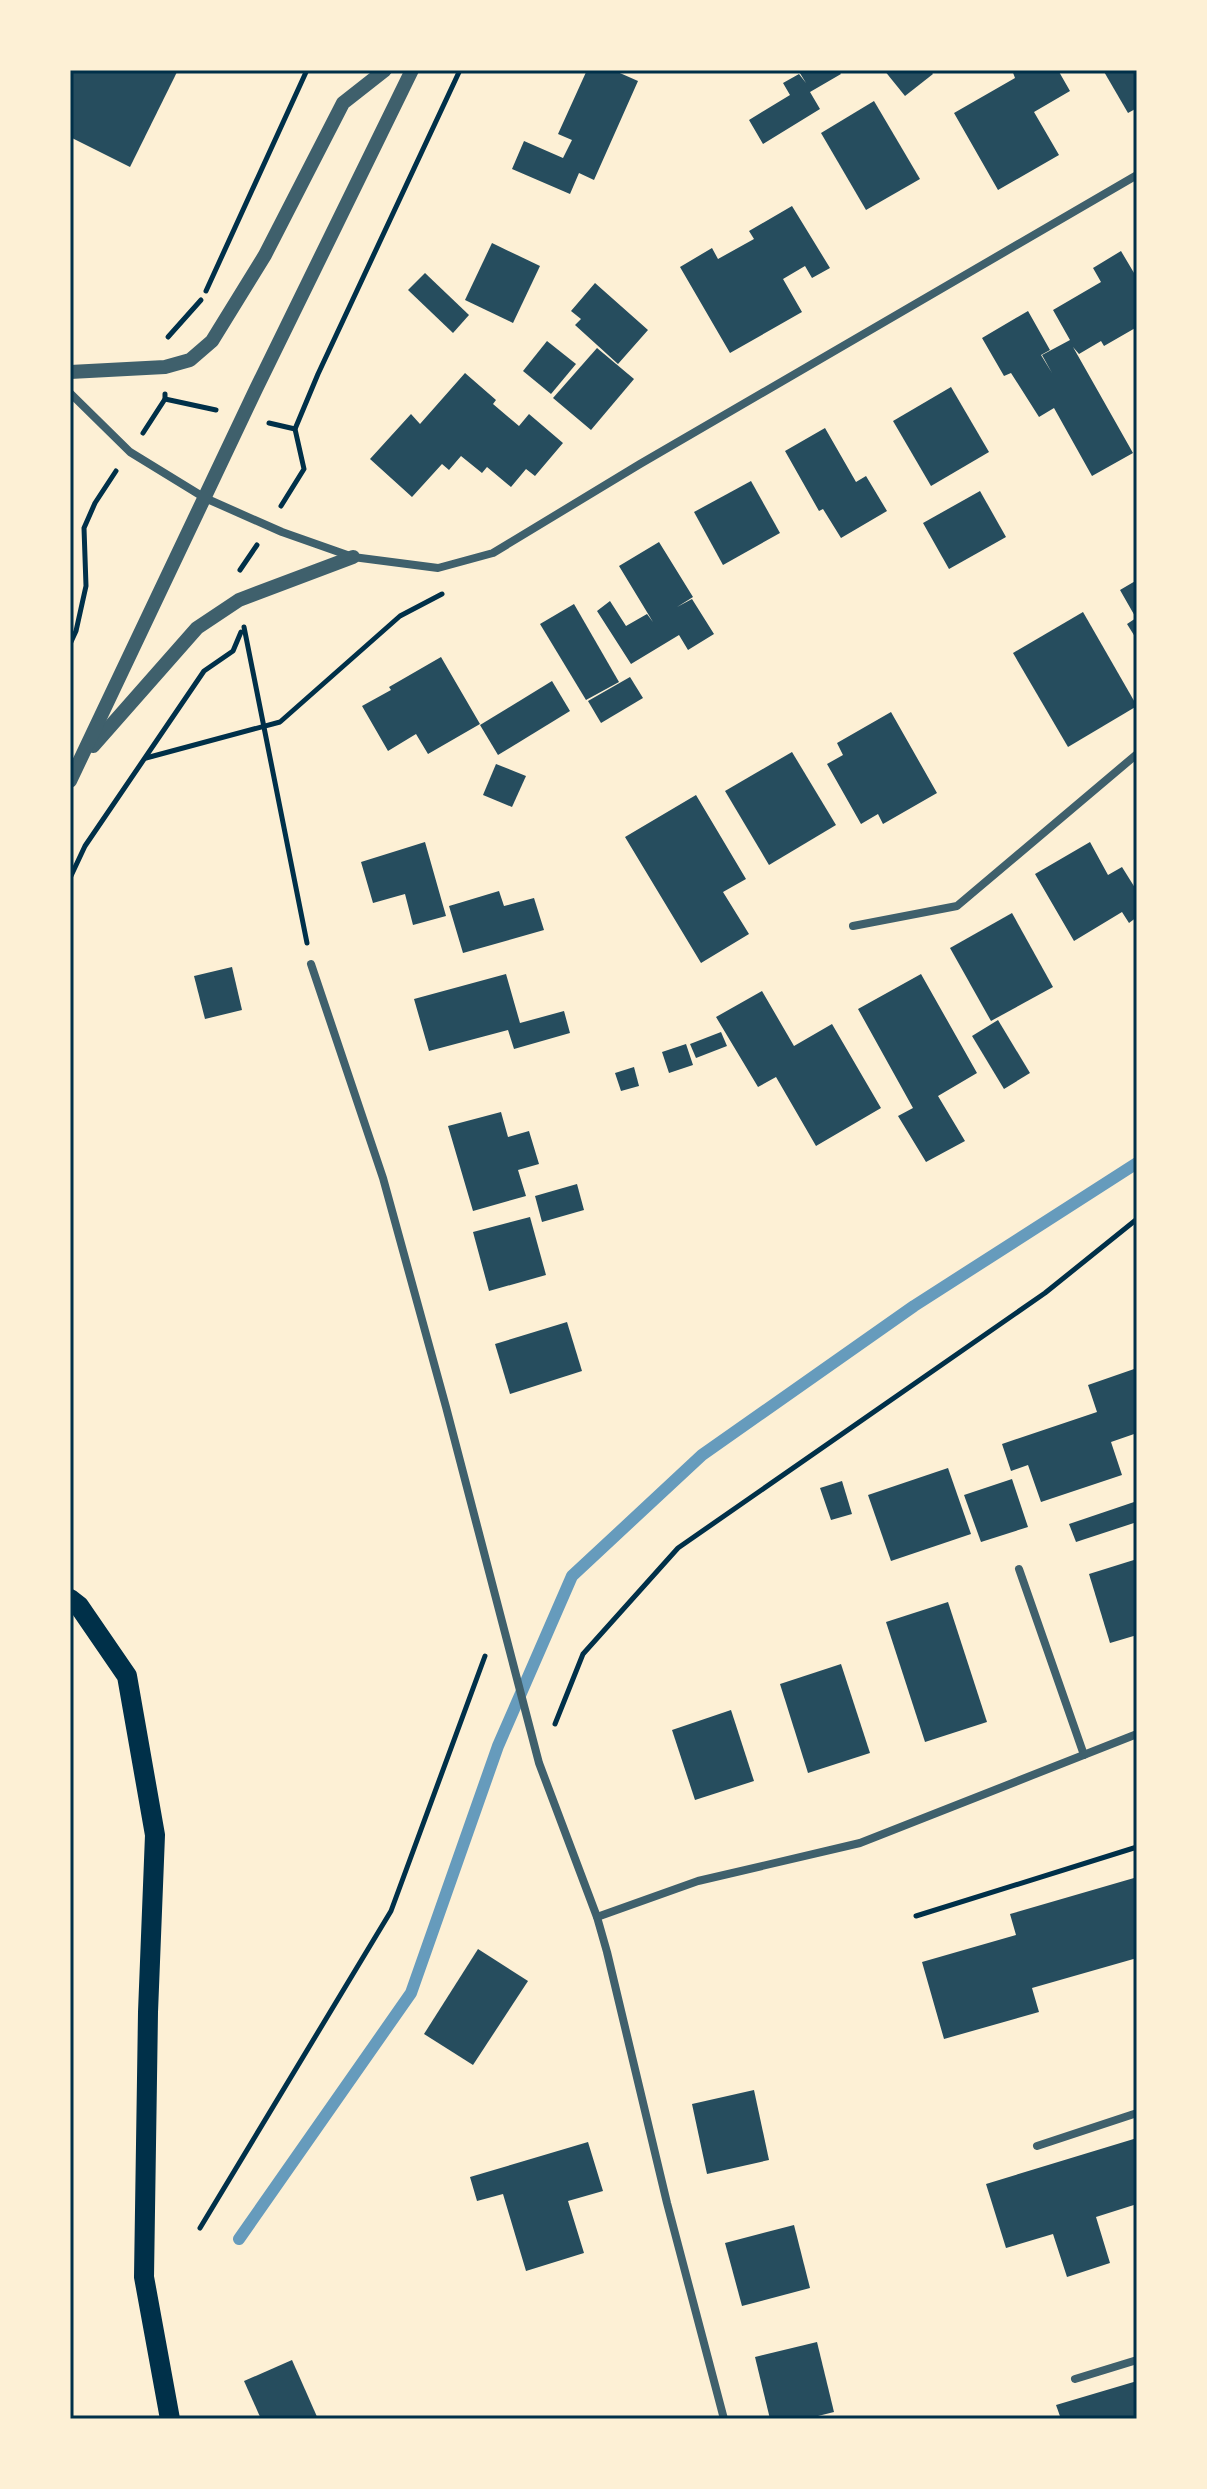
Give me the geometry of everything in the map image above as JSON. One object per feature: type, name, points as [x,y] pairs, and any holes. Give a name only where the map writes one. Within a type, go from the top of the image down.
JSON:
[{"type":"main road","points":[[70,1599],[79,1606],[127,1676],[155,1835],[148,2012],[144,2277],[170,2419]]},
{"type":"street","points":[[70,372],[165,367],[190,360],[212,341],[265,255],[343,103],[385,70]]},
{"type":"street","points":[[70,781],[412,70]]},
{"type":"street","points":[[70,393],[130,452],[205,498],[282,532],[353,557],[438,568],[493,553],[1137,175]]},
{"type":"street","points":[[82,758],[197,628],[239,600],[353,557]]},
{"type":"street","points":[[853,926],[957,906],[1137,754]]},
{"type":"street","points":[[311,964],[383,1178],[538,1758],[597,1917],[724,2419]]},
{"type":"street","points":[[1019,1569],[1084,1755]]},
{"type":"street","points":[[597,1917],[698,1881],[860,1843],[1137,1734]]},
{"type":"street","points":[[1037,2146],[1137,2113]]},
{"type":"street","points":[[1075,2379],[1137,2360]]},
{"type":"path","points":[[164,342],[204,297],[307,70]]},
{"type":"path","points":[[304,469],[295,429],[460,70]]},
{"type":"path","points":[[70,644],[86,586],[84,528],[95,503]]},
{"type":"path","points":[[146,758],[280,722],[400,616],[449,590]]},
{"type":"path","points":[[70,878],[85,846],[204,671],[233,651],[244,626],[311,964]]},
{"type":"path","points":[[538,1758],[583,1654],[678,1548],[1045,1293],[1137,1219]]},
{"type":"path","points":[[200,2228],[391,1911],[500,1613]]},
{"type":"path","points":[[916,1916],[1137,1847]]},
{"type":"building","points":[[70,70],[178,70],[130,167],[70,137]]},
{"type":"building","points":[[587,70],[613,70],[638,81],[594,180],[579,173],[570,194],[512,169],[524,141],[563,158],[572,140],[558,134]]},
{"type":"building","points":[[798,70],[838,70],[841,74],[810,92],[820,109],[763,144],[749,120],[790,95],[783,83],[799,74],[806,83]]},
{"type":"building","points":[[884,70],[930,70],[933,74],[905,96]]},
{"type":"building","points":[[1012,70],[1058,70],[1070,91],[1034,112],[1059,155],[998,190],[954,113],[1015,78]]},
{"type":"building","points":[[1103,70],[1137,70],[1137,108],[1128,113]]},
{"type":"building","points":[[874,101],[920,179],[866,210],[821,133]]},
{"type":"building","points":[[792,206],[830,268],[812,278],[805,266],[783,279],[802,312],[730,353],[680,267],[712,248],[718,259],[754,239],[749,231]]},
{"type":"building","points":[[492,243],[540,266],[513,323],[465,300]]},
{"type":"building","points":[[1121,251],[1137,278],[1137,327],[1104,346],[1101,341],[1079,354],[1073,347],[1133,453],[1092,476],[1054,408],[1039,417],[1011,373],[1004,376],[982,338],[1028,311],[1050,350],[1041,355],[1052,373],[1042,355],[1070,340],[1053,310],[1101,282],[1093,268]]},
{"type":"building","points":[[425,273],[469,315],[453,333],[408,290]]},
{"type":"building","points":[[595,283],[648,330],[618,364],[575,325],[581,319],[571,311]]},
{"type":"building","points":[[547,341],[576,364],[551,394],[523,371]]},
{"type":"building","points":[[597,348],[634,379],[591,430],[553,398]]},
{"type":"building","points":[[465,373],[496,400],[493,404],[519,426],[529,414],[563,443],[535,476],[526,469],[511,487],[487,467],[482,473],[461,456],[449,470],[442,464],[412,497],[370,459],[411,414],[420,424]]},
{"type":"building","points":[[951,387],[989,452],[931,486],[893,421]]},
{"type":"building","points":[[825,428],[856,482],[866,476],[887,511],[841,538],[823,509],[819,511],[785,451]]},
{"type":"building","points":[[751,481],[780,533],[723,565],[694,512]]},
{"type":"building","points":[[980,491],[1006,537],[949,569],[923,523]]},
{"type":"building","points":[[659,542],[693,597],[677,607],[692,599],[714,634],[688,650],[679,635],[631,664],[597,611],[610,601],[626,626],[647,614],[653,622],[619,566]]},
{"type":"building","points":[[1137,580],[1137,640],[1127,624],[1136,618],[1120,590]]},
{"type":"building","points":[[574,604],[619,682],[586,700],[540,624]]},
{"type":"building","points":[[1083,612],[1137,706],[1068,747],[1013,653]]},
{"type":"building","points":[[441,657],[480,724],[428,754],[416,734],[388,751],[362,706]]},
{"type":"building","points":[[630,677],[643,698],[601,723],[588,701]]},
{"type":"building","points":[[552,681],[570,711],[498,755],[480,725]]},
{"type":"building","points":[[891,712],[937,793],[883,824],[878,814],[861,824],[827,764],[843,755],[837,743]]},
{"type":"building","points":[[792,752],[836,825],[769,865],[725,791]]},
{"type":"building","points":[[496,764],[526,776],[512,807],[483,795]]},
{"type":"building","points":[[696,795],[746,879],[723,892],[749,934],[701,963],[625,837]]},
{"type":"building","points":[[425,842],[446,916],[413,925],[405,894],[373,903],[361,862]]},
{"type":"building","points":[[1090,842],[1108,875],[1122,867],[1137,891],[1137,917],[1129,923],[1122,912],[1074,941],[1035,874]]},
{"type":"building","points":[[499,891],[504,906],[534,898],[544,930],[463,953],[449,906]]},
{"type":"building","points":[[1012,913],[1053,987],[991,1021],[950,948]]},
{"type":"building","points":[[232,967],[242,1010],[205,1019],[194,976]]},
{"type":"building","points":[[506,974],[520,1023],[564,1011],[570,1033],[514,1049],[508,1030],[429,1051],[414,999]]},
{"type":"building","points":[[921,974],[977,1073],[938,1096],[965,1141],[926,1162],[898,1116],[913,1108],[858,1009]]},
{"type":"building","points":[[762,991],[794,1046],[832,1024],[881,1108],[816,1146],[776,1077],[758,1087],[716,1017]]},
{"type":"building","points":[[998,1020],[1030,1073],[1004,1089],[972,1036]]},
{"type":"building","points":[[721,1032],[727,1046],[696,1058],[690,1044]]},
{"type":"building","points":[[686,1044],[693,1065],[669,1073],[662,1052]]},
{"type":"building","points":[[634,1067],[639,1086],[621,1091],[615,1073]]},
{"type":"building","points":[[501,1112],[508,1137],[529,1131],[539,1164],[518,1170],[526,1196],[473,1211],[448,1126]]},
{"type":"building","points":[[577,1184],[584,1210],[542,1222],[535,1196]]},
{"type":"building","points":[[530,1217],[546,1275],[489,1291],[473,1232]]},
{"type":"building","points":[[567,1322],[582,1371],[510,1394],[495,1344]]},
{"type":"building","points":[[1137,1368],[1137,1433],[1111,1442],[1122,1475],[1041,1502],[1028,1465],[1011,1471],[1002,1444],[1097,1412],[1088,1385]]},
{"type":"building","points":[[948,1468],[971,1534],[891,1561],[868,1495]]},
{"type":"building","points":[[1012,1479],[1028,1527],[981,1542],[964,1495]]},
{"type":"building","points":[[842,1481],[852,1514],[831,1520],[820,1488]]},
{"type":"building","points":[[1137,1501],[1137,1522],[1076,1542],[1069,1524]]},
{"type":"building","points":[[1137,1559],[1137,1635],[1110,1643],[1089,1574]]},
{"type":"building","points":[[948,1602],[987,1722],[925,1742],[886,1622]]},
{"type":"building","points":[[841,1664],[870,1753],[808,1773],[780,1684]]},
{"type":"building","points":[[731,1710],[754,1781],[695,1800],[672,1730]]},
{"type":"building","points":[[1134,1878],[1137,1889],[1137,1958],[1032,1988],[1039,2012],[944,2039],[922,1962],[1016,1935],[1010,1914]]},
{"type":"building","points":[[478,1949],[528,1981],[473,2065],[424,2034]]},
{"type":"building","points":[[754,2090],[769,2160],[707,2174],[692,2104]]},
{"type":"building","points":[[1137,2138],[1137,2204],[1096,2217],[1110,2263],[1067,2277],[1053,2234],[1006,2248],[986,2184]]},
{"type":"building","points":[[588,2142],[603,2191],[568,2201],[584,2253],[526,2271],[503,2194],[477,2201],[470,2177]]},
{"type":"building","points":[[794,2225],[810,2288],[742,2306],[725,2243]]},
{"type":"building","points":[[817,2342],[834,2412],[806,2419],[770,2419],[755,2357]]},
{"type":"building","points":[[292,2360],[318,2419],[261,2419],[244,2381]]},
{"type":"building","points":[[1137,2381],[1137,2419],[1061,2419],[1056,2405]]},
{"type":"waterway","points":[[239,2239],[411,1993],[498,1746],[572,1576],[702,1455],[914,1306],[1137,1163]]}]
